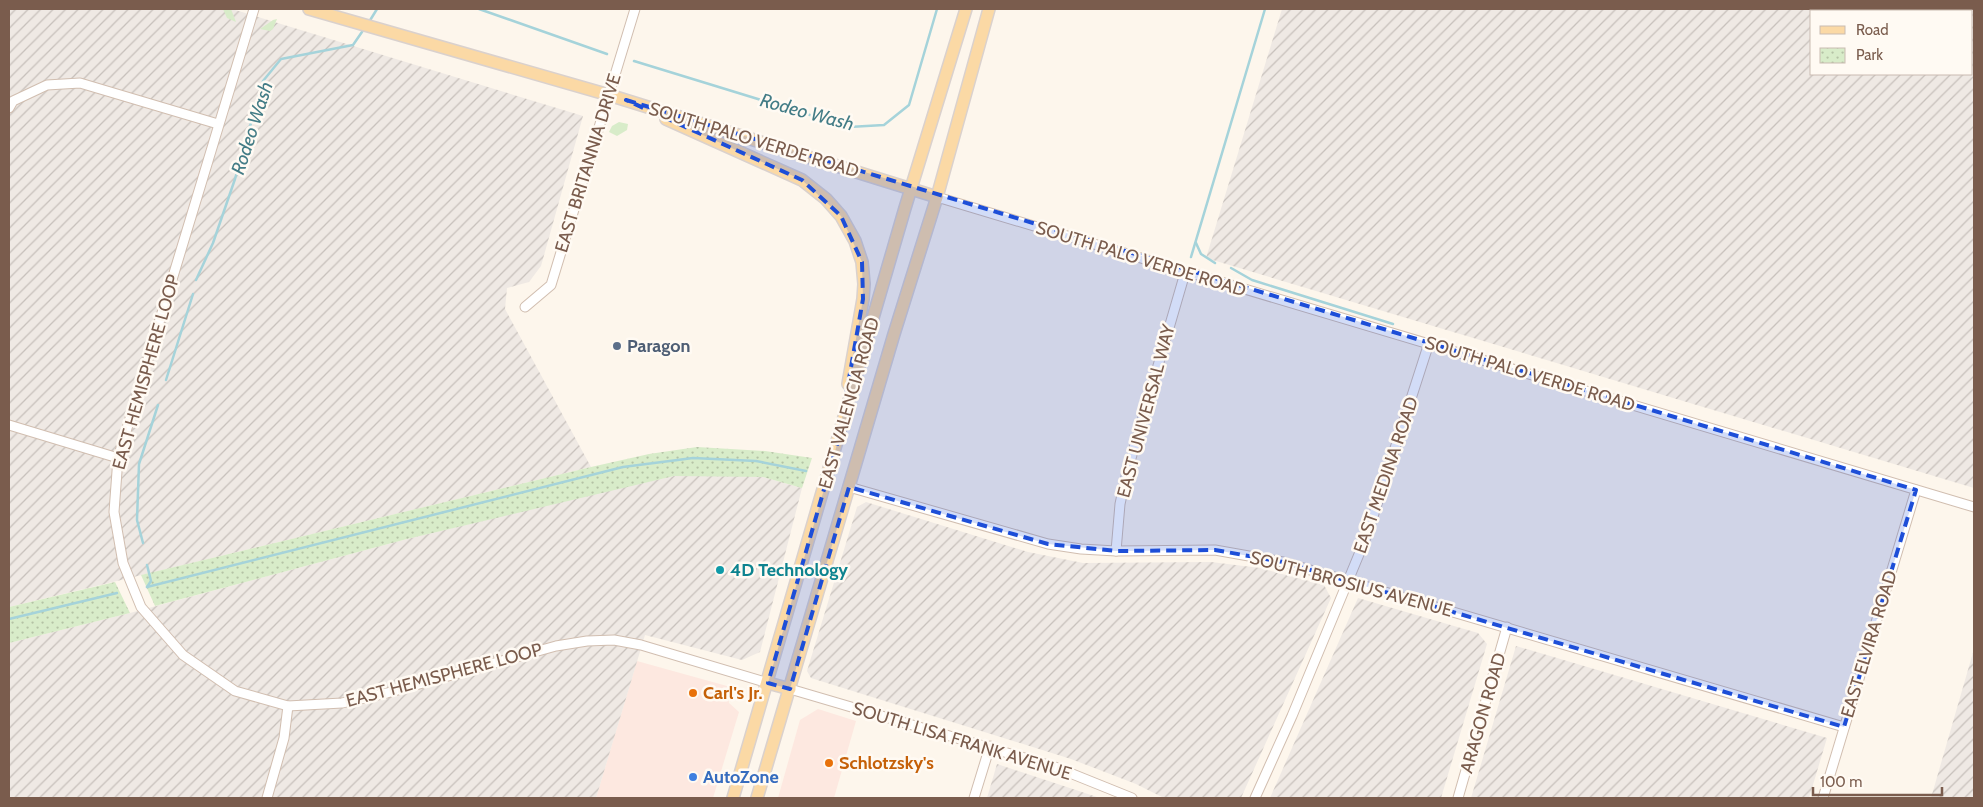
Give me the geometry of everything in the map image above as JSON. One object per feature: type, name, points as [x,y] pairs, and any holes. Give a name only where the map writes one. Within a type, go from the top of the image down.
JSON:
[{"type":"main road","name":"SOUTH PALO VERDE ROAD","points":[[309,9],[626,100],[937,197]]},
{"type":"main road","name":"EAST VALENCIA ROAD","points":[[733,798],[966,9]]},
{"type":"main road","name":"EAST VALENCIA ROAD","points":[[757,798],[937,197],[989,9]]},
{"type":"main road","points":[[626,100],[802,180],[826,198],[841,216],[855,241],[860,255],[864,284],[838,441]]},
{"type":"main road","points":[[768,683],[790,689]]},
{"type":"street","name":"EAST HEMISPHERE LOOP","points":[[254,9],[118,458],[114,512],[123,563],[141,607],[183,655],[235,691],[288,706],[342,703],[387,693],[556,646],[587,641],[614,640],[641,645],[768,683]]},
{"type":"street","name":"EAST BRITANNIA DRIVE","points":[[525,307],[551,285],[635,9]]},
{"type":"street","points":[[9,108],[13,101],[48,85],[80,83],[218,124]]},
{"type":"street","name":"SOUTH PALO VERDE ROAD","points":[[937,197],[1185,273],[1429,343],[1974,508]]},
{"type":"street","name":"EAST UNIVERSAL WAY","points":[[1116,551],[1120,504],[1127,472],[1185,273]]},
{"type":"street","name":"EAST MEDINA ROAD","points":[[1255,798],[1292,716],[1367,535],[1429,343]]},
{"type":"street","points":[[9,425],[118,458]]},
{"type":"street","name":"SOUTH BROSIUS AVENUE","points":[[849,487],[1048,544],[1116,551],[1215,550],[1283,562],[1844,727]]},
{"type":"street","name":"EAST ELVIRA ROAD","points":[[1824,798],[1916,490]]},
{"type":"street","name":"ARAGON ROAD","points":[[1458,798],[1507,627]]},
{"type":"street","name":"SOUTH LISA FRANK AVENUE","points":[[790,689],[1055,766],[1132,798]]},
{"type":"street","points":[[267,798],[284,738],[288,706]]},
{"type":"street","points":[[974,798],[990,746]]},
{"type":"highlighted area","points":[[626,100],[1916,490],[1844,727],[1283,562],[1215,550],[1116,551],[1048,544],[849,487],[790,689],[768,683],[838,441],[863,299],[862,262],[841,216],[802,180]]},
{"type":"shaded area","points":[[9,9],[232,9],[583,116],[541,266],[529,282],[507,288],[505,309],[591,467],[9,607]]},
{"type":"shaded area","points":[[1282,9],[1974,9],[1974,488],[1206,258]]},
{"type":"shaded area","points":[[724,475],[763,477],[802,488],[760,652],[742,660],[645,635],[596,798],[9,798],[9,643],[130,613],[407,539],[601,492],[674,476]]},
{"type":"shaded area","points":[[866,502],[1028,552],[1083,563],[1211,562],[1260,568],[1324,585],[1331,598],[1241,798],[1164,798],[1136,784],[1071,759],[811,678],[807,671],[857,507]]},
{"type":"shaded area","points":[[1358,598],[1478,633],[1487,644],[1441,798],[1270,798]]},
{"type":"shaded area","points":[[1516,646],[1827,738],[1809,798],[1471,798]]},
{"type":"shaded area","points":[[1974,649],[1974,798],[1931,798]]},
{"type":"shaded area","points":[[637,661],[727,686],[729,703],[739,712],[713,798],[596,798]]},
{"type":"shaded area","points":[[818,709],[856,721],[834,798],[778,798],[800,720]]},
{"type":"shaded area","points":[[997,764],[1100,798],[987,798]]},
{"type":"green space","points":[[223,9],[231,9],[236,22],[227,18]]},
{"type":"green space","points":[[277,19],[273,29],[270,31],[260,29],[273,20]]},
{"type":"green space","points":[[619,122],[628,124],[627,130],[617,136],[609,132],[612,126]]},
{"type":"green space","points":[[697,447],[765,451],[812,458],[802,488],[763,477],[674,476],[407,539],[155,606],[141,575],[591,467],[649,454]]},
{"type":"green space","points":[[115,582],[130,613],[9,643],[9,607]]},
{"type":"waterway","name":"Rodeo Wash","points":[[369,22],[377,9]]},
{"type":"waterway","name":"Rodeo Wash","points":[[479,9],[607,54]]},
{"type":"waterway","name":"Rodeo Wash","points":[[634,61],[849,127],[884,125],[909,105],[937,9]]},
{"type":"waterway","points":[[1191,257],[1265,9]]},
{"type":"waterway","name":"Rodeo Wash","points":[[196,280],[213,243],[235,179],[263,81],[281,59],[353,45],[364,29]]},
{"type":"waterway","points":[[1196,243],[1201,254],[1215,263]]},
{"type":"waterway","points":[[1231,268],[1252,280],[1393,324]]},
{"type":"waterway","name":"Rodeo Wash","points":[[166,380],[193,294]]},
{"type":"waterway","name":"Rodeo Wash","points":[[143,543],[137,520],[139,464],[158,405]]},
{"type":"waterway","points":[[147,587],[623,467],[693,458],[756,461],[806,471]]},
{"type":"waterway","name":"Rodeo Wash","points":[[147,565],[151,581],[147,587]]},
{"type":"waterway","name":"Rodeo Wash","points":[[9,619],[117,593]]},
{"type":"place","name":"Paragon","points":[[617,346]]},
{"type":"place","name":"4D Technology","points":[[720,570]]},
{"type":"place","name":"Carl's Jr.","points":[[693,693]]},
{"type":"place","name":"Schlotzsky's","points":[[829,763]]},
{"type":"place","name":"AutoZone","points":[[693,777]]}]
